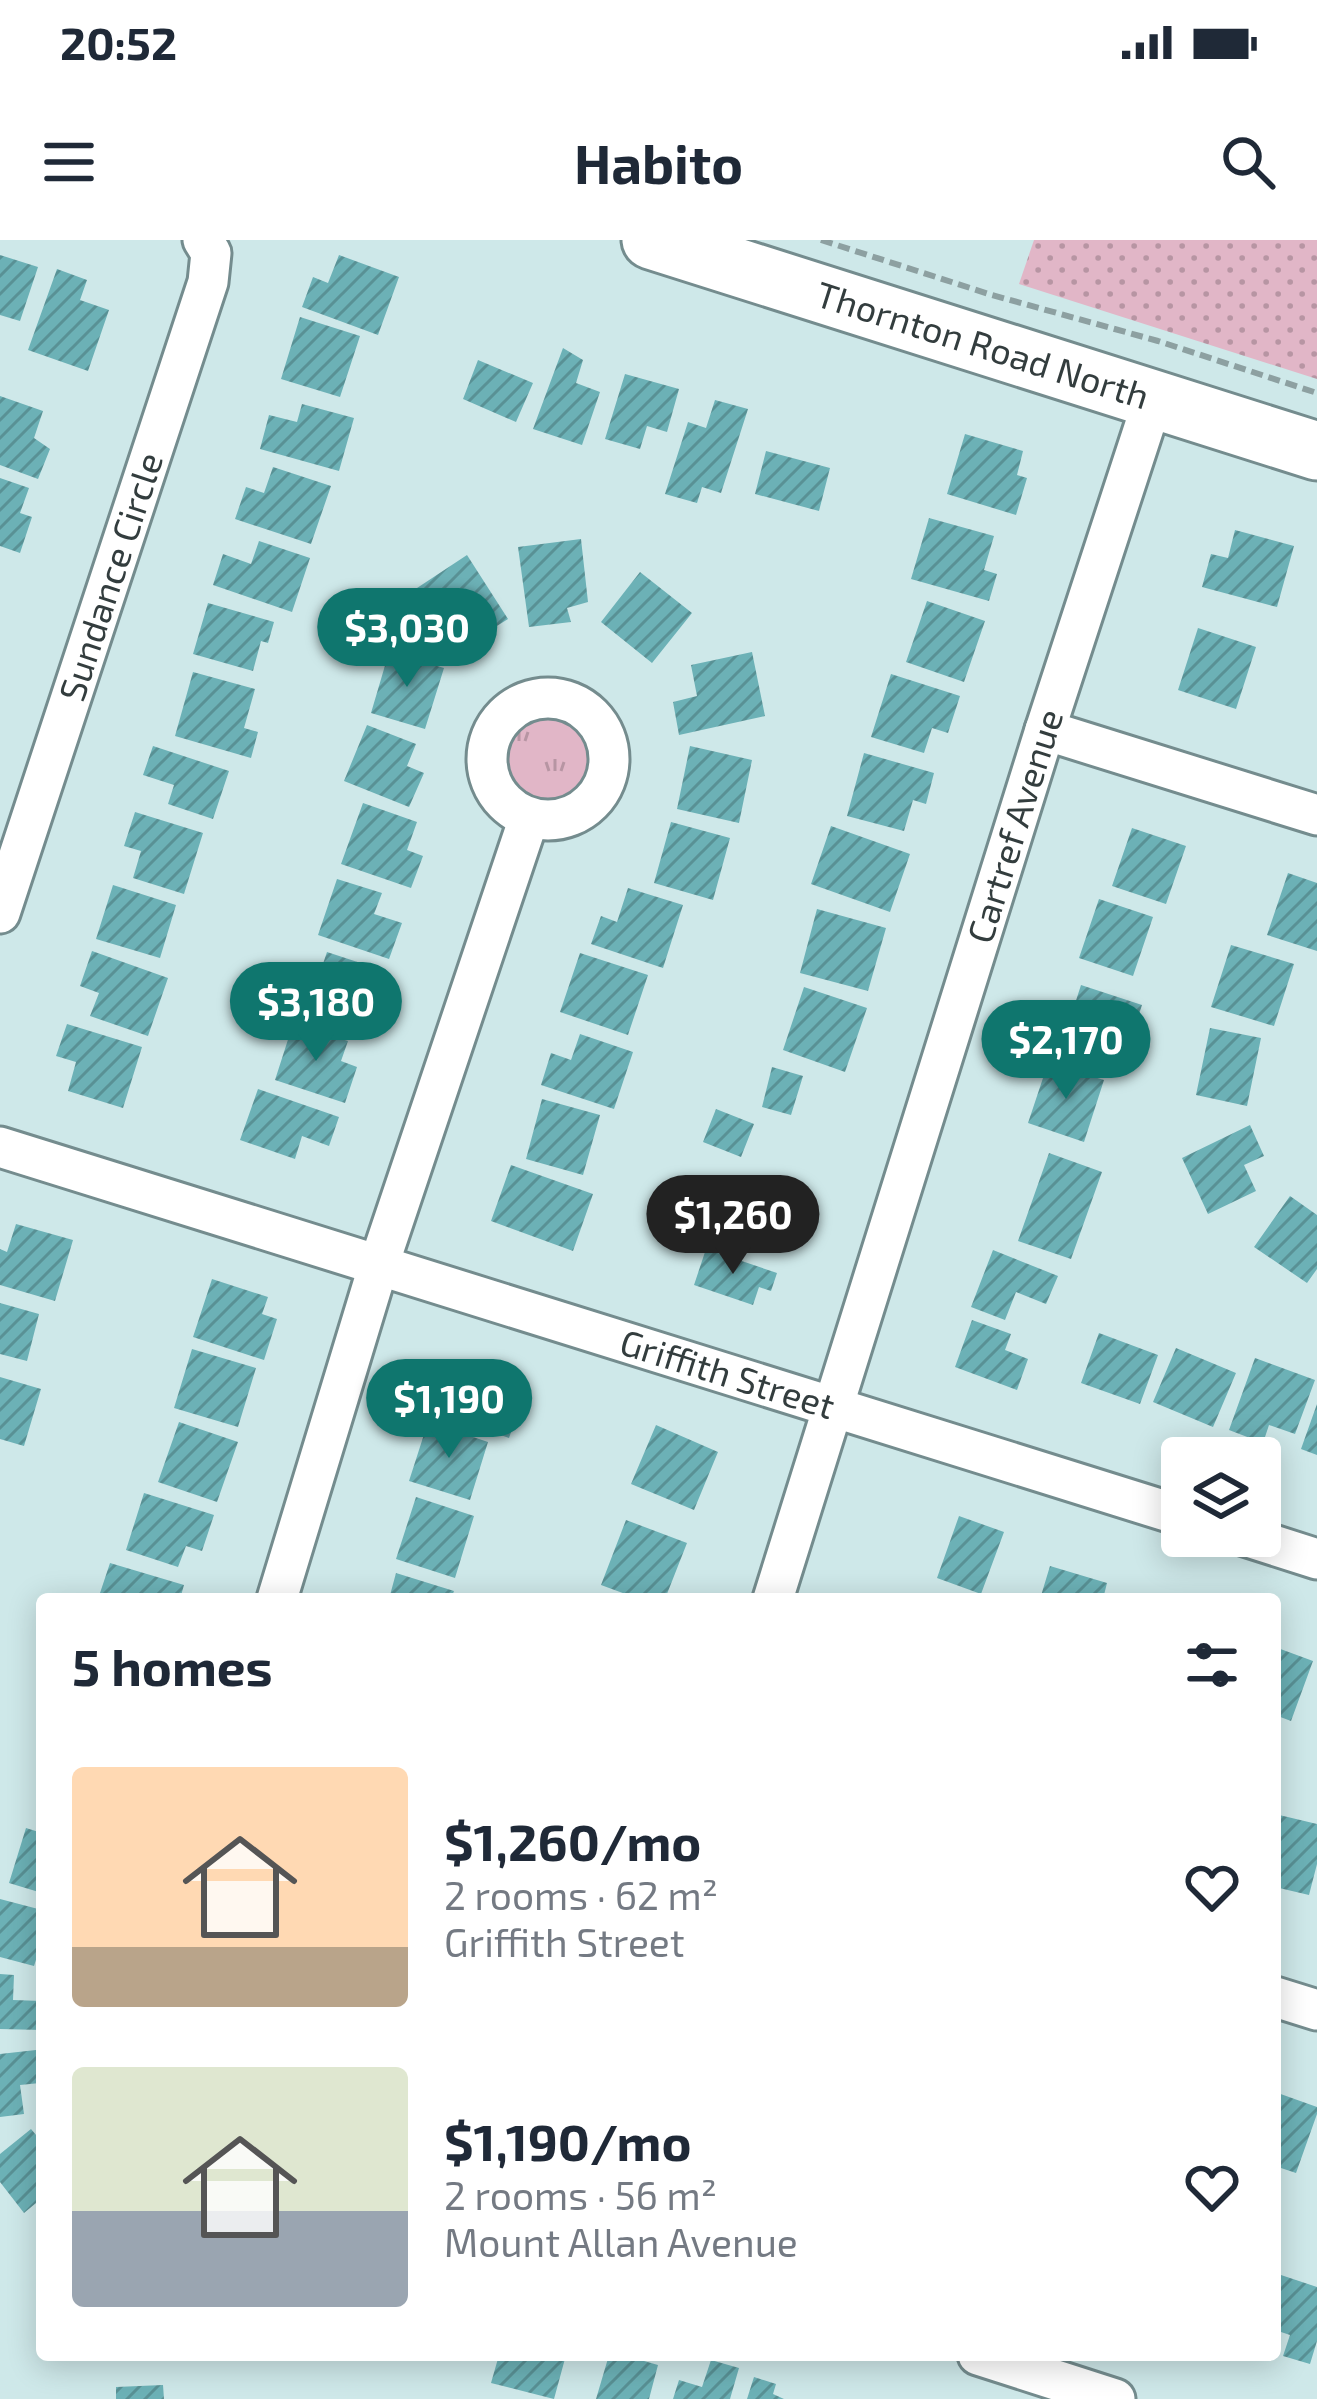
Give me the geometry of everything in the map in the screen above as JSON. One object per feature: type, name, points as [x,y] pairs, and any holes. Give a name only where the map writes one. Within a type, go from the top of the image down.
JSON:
[{"type":"main road","name":"Thornton Road North","points":[[651,240],[1317,451]]},
{"type":"street","name":"Sundance Circle","points":[[0,913],[208,282],[211,253],[203,240]]},
{"type":"street","name":"Cartref Avenue","points":[[775,1593],[1153,400]]},
{"type":"street","points":[[1045,730],[1317,815]]},
{"type":"street","points":[[280,1593],[379,1264],[529,818]]},
{"type":"street","name":"Griffith Street","points":[[0,1147],[1161,1509]]},
{"type":"street","points":[[1281,1547],[1317,1558]]},
{"type":"street","points":[[1281,1999],[1317,2011]]},
{"type":"street","points":[[1009,2361],[1115,2399]]},
{"type":"path","points":[[821,240],[1317,393]]},
{"type":"green space","points":[[1034,240],[1317,240],[1317,379],[1019,284]]},
{"type":"green space","points":[[548,714],[565,717],[579,727],[589,741],[589,775],[579,789],[565,799],[548,802],[531,799],[517,789],[507,775],[504,758],[507,741],[517,727],[531,717]]},
{"type":"building","points":[[0,255],[38,267],[20,321],[0,315]]},
{"type":"building","points":[[339,255],[399,277],[378,335],[302,307],[313,277],[328,283]]},
{"type":"building","points":[[57,269],[87,280],[80,300],[109,310],[88,371],[28,350]]},
{"type":"building","points":[[300,317],[360,336],[340,397],[281,379]]},
{"type":"building","points":[[563,348],[583,360],[576,383],[600,392],[582,445],[533,429]]},
{"type":"building","points":[[478,360],[533,383],[516,422],[463,399]]},
{"type":"building","points":[[625,374],[679,389],[667,432],[647,426],[640,449],[605,439]]},
{"type":"building","points":[[0,396],[43,411],[34,438],[50,449],[38,479],[0,465]]},
{"type":"building","points":[[715,400],[748,409],[721,493],[702,487],[697,503],[665,494],[688,422],[706,428]]},
{"type":"building","points":[[302,404],[354,418],[339,471],[260,449],[269,415],[297,422]]},
{"type":"building","points":[[965,434],[1023,451],[1017,475],[1027,478],[1016,515],[947,494]]},
{"type":"building","points":[[766,451],[830,468],[819,511],[755,494]]},
{"type":"building","points":[[273,467],[331,486],[311,544],[235,519],[246,487],[264,493]]},
{"type":"building","points":[[0,478],[29,488],[20,513],[32,517],[20,553],[0,546]]},
{"type":"building","points":[[929,518],[994,536],[984,570],[997,574],[989,601],[911,579]]},
{"type":"building","points":[[1235,530],[1294,546],[1277,607],[1202,587],[1211,554],[1228,558]]},
{"type":"building","points":[[581,539],[588,602],[567,608],[571,622],[529,627],[518,547]]},
{"type":"building","points":[[259,541],[310,558],[292,612],[213,585],[223,554],[251,564]]},
{"type":"building","points":[[467,555],[508,619],[454,653],[414,590]]},
{"type":"building","points":[[640,572],[692,613],[652,663],[601,622]]},
{"type":"building","points":[[927,601],[985,621],[964,682],[906,662]]},
{"type":"building","points":[[208,603],[274,622],[268,643],[261,641],[253,671],[193,654]]},
{"type":"building","points":[[1198,628],[1256,647],[1236,709],[1178,690]]},
{"type":"building","points":[[389,652],[444,668],[425,729],[371,713]]},
{"type":"building","points":[[752,652],[765,716],[679,735],[673,702],[697,696],[691,665]]},
{"type":"building","points":[[193,672],[255,689],[244,728],[258,732],[251,758],[175,736]]},
{"type":"building","points":[[891,674],[960,696],[948,733],[932,728],[924,753],[871,737]]},
{"type":"building","points":[[367,725],[416,744],[407,766],[424,773],[409,807],[344,781]]},
{"type":"building","points":[[153,746],[229,771],[213,819],[168,804],[174,785],[143,775]]},
{"type":"building","points":[[690,746],[752,760],[739,823],[677,809]]},
{"type":"building","points":[[864,753],[934,773],[926,804],[913,800],[904,831],[847,816]]},
{"type":"building","points":[[363,803],[417,822],[407,850],[423,856],[411,888],[341,864]]},
{"type":"building","points":[[135,812],[203,833],[184,894],[133,878],[141,851],[124,846]]},
{"type":"building","points":[[671,822],[730,838],[713,900],[654,883]]},
{"type":"building","points":[[831,826],[910,854],[890,912],[811,884]]},
{"type":"building","points":[[1132,828],[1186,846],[1166,904],[1112,886]]},
{"type":"building","points":[[1288,873],[1317,883],[1317,951],[1267,935]]},
{"type":"building","points":[[337,879],[382,893],[374,914],[402,923],[389,959],[318,935]]},
{"type":"building","points":[[113,885],[176,905],[160,958],[96,939]]},
{"type":"building","points":[[628,888],[683,905],[663,968],[591,944],[601,916],[617,922]]},
{"type":"building","points":[[1099,899],[1153,917],[1133,976],[1079,958]]},
{"type":"building","points":[[817,909],[886,928],[868,991],[800,973]]},
{"type":"building","points":[[1231,945],[1294,964],[1274,1026],[1211,1007]]},
{"type":"building","points":[[92,951],[168,978],[148,1036],[90,1016],[99,993],[80,986]]},
{"type":"building","points":[[327,952],[388,972],[369,1031],[307,1011]]},
{"type":"building","points":[[580,953],[648,975],[628,1035],[560,1012]]},
{"type":"building","points":[[1081,985],[1142,1005],[1122,1067],[1061,1047]]},
{"type":"building","points":[[804,987],[867,1008],[845,1072],[783,1050]]},
{"type":"building","points":[[67,1024],[142,1047],[123,1108],[68,1091],[76,1062],[56,1056]]},
{"type":"building","points":[[293,1024],[348,1041],[341,1061],[357,1067],[345,1103],[275,1080]]},
{"type":"building","points":[[1210,1028],[1261,1038],[1247,1106],[1196,1095]]},
{"type":"building","points":[[580,1034],[633,1052],[614,1109],[541,1085],[551,1053],[571,1060]]},
{"type":"building","points":[[1048,1063],[1104,1080],[1084,1142],[1028,1123]]},
{"type":"building","points":[[772,1067],[803,1076],[791,1115],[762,1107]]},
{"type":"building","points":[[258,1089],[339,1117],[329,1146],[302,1136],[295,1159],[240,1140]]},
{"type":"building","points":[[542,1099],[600,1115],[583,1175],[526,1159]]},
{"type":"building","points":[[716,1109],[754,1124],[741,1157],[703,1142]]},
{"type":"building","points":[[1250,1125],[1264,1156],[1244,1165],[1256,1191],[1208,1214],[1182,1158]]},
{"type":"building","points":[[1049,1153],[1102,1172],[1071,1259],[1018,1241]]},
{"type":"building","points":[[511,1165],[593,1194],[573,1251],[491,1221]]},
{"type":"building","points":[[771,1180],[796,1190],[773,1246],[711,1222],[726,1182],[764,1197]]},
{"type":"building","points":[[1290,1196],[1317,1215],[1317,1269],[1307,1283],[1254,1247]]},
{"type":"building","points":[[16,1224],[73,1240],[55,1301],[0,1285],[0,1249],[7,1252]]},
{"type":"building","points":[[706,1249],[777,1273],[771,1291],[759,1287],[753,1305],[694,1285]]},
{"type":"building","points":[[993,1250],[1058,1276],[1046,1304],[1016,1292],[1005,1320],[971,1307]]},
{"type":"building","points":[[212,1279],[268,1297],[262,1314],[277,1319],[264,1360],[193,1337]]},
{"type":"building","points":[[0,1303],[39,1314],[27,1361],[0,1354]]},
{"type":"building","points":[[972,1320],[1011,1334],[1005,1350],[1028,1359],[1017,1390],[955,1367]]},
{"type":"building","points":[[1099,1333],[1158,1355],[1140,1404],[1081,1383]]},
{"type":"building","points":[[1176,1348],[1236,1373],[1213,1427],[1153,1402]]},
{"type":"building","points":[[192,1349],[256,1368],[238,1427],[174,1408]]},
{"type":"building","points":[[1255,1358],[1315,1380],[1295,1434],[1269,1425],[1265,1437],[1229,1430]]},
{"type":"building","points":[[470,1363],[528,1383],[509,1438],[432,1411],[443,1381],[462,1387]]},
{"type":"building","points":[[0,1377],[41,1389],[24,1446],[0,1439]]},
{"type":"building","points":[[1317,1404],[1317,1455],[1301,1449]]},
{"type":"building","points":[[179,1422],[238,1442],[217,1502],[158,1482]]},
{"type":"building","points":[[428,1422],[488,1442],[470,1500],[409,1481]]},
{"type":"building","points":[[656,1425],[718,1452],[694,1510],[631,1484]]},
{"type":"building","points":[[144,1493],[214,1515],[202,1551],[186,1546],[178,1567],[126,1550]]},
{"type":"building","points":[[416,1497],[474,1516],[455,1578],[396,1559]]},
{"type":"building","points":[[959,1516],[1004,1532],[981,1593],[937,1578]]},
{"type":"building","points":[[626,1520],[687,1543],[667,1593],[623,1593],[601,1585]]},
{"type":"building","points":[[110,1563],[184,1585],[182,1593],[100,1593]]},
{"type":"building","points":[[1050,1566],[1107,1583],[1104,1593],[1042,1593]]},
{"type":"building","points":[[396,1573],[454,1591],[453,1593],[391,1593]]},
{"type":"building","points":[[1281,1649],[1313,1661],[1291,1721],[1281,1717]]},
{"type":"building","points":[[1281,1815],[1317,1824],[1317,1864],[1309,1895],[1281,1888]]},
{"type":"building","points":[[26,1828],[36,1831],[36,1891],[9,1883]]},
{"type":"building","points":[[0,1899],[36,1908],[34,1966],[0,1957]]},
{"type":"building","points":[[0,1974],[14,1975],[13,2000],[36,2001],[36,2030],[0,2029]]},
{"type":"building","points":[[36,2050],[36,2083],[20,2085],[24,2114],[0,2117],[0,2054]]},
{"type":"building","points":[[1281,2094],[1317,2107],[1296,2173],[1281,2168]]},
{"type":"building","points":[[31,2129],[36,2135],[36,2203],[24,2213],[0,2182],[0,2154]]},
{"type":"building","points":[[1281,2275],[1317,2287],[1317,2341],[1310,2364],[1283,2356],[1290,2335],[1281,2332]]},
{"type":"building","points":[[497,2361],[564,2361],[554,2399],[491,2383]]},
{"type":"building","points":[[607,2361],[658,2365],[649,2399],[596,2399]]},
{"type":"building","points":[[711,2361],[739,2368],[730,2399],[673,2399],[679,2380],[702,2387]]},
{"type":"building","points":[[754,2377],[776,2384],[773,2394],[784,2399],[747,2399]]},
{"type":"building","points":[[163,2385],[164,2399],[116,2399],[116,2387]]}]
